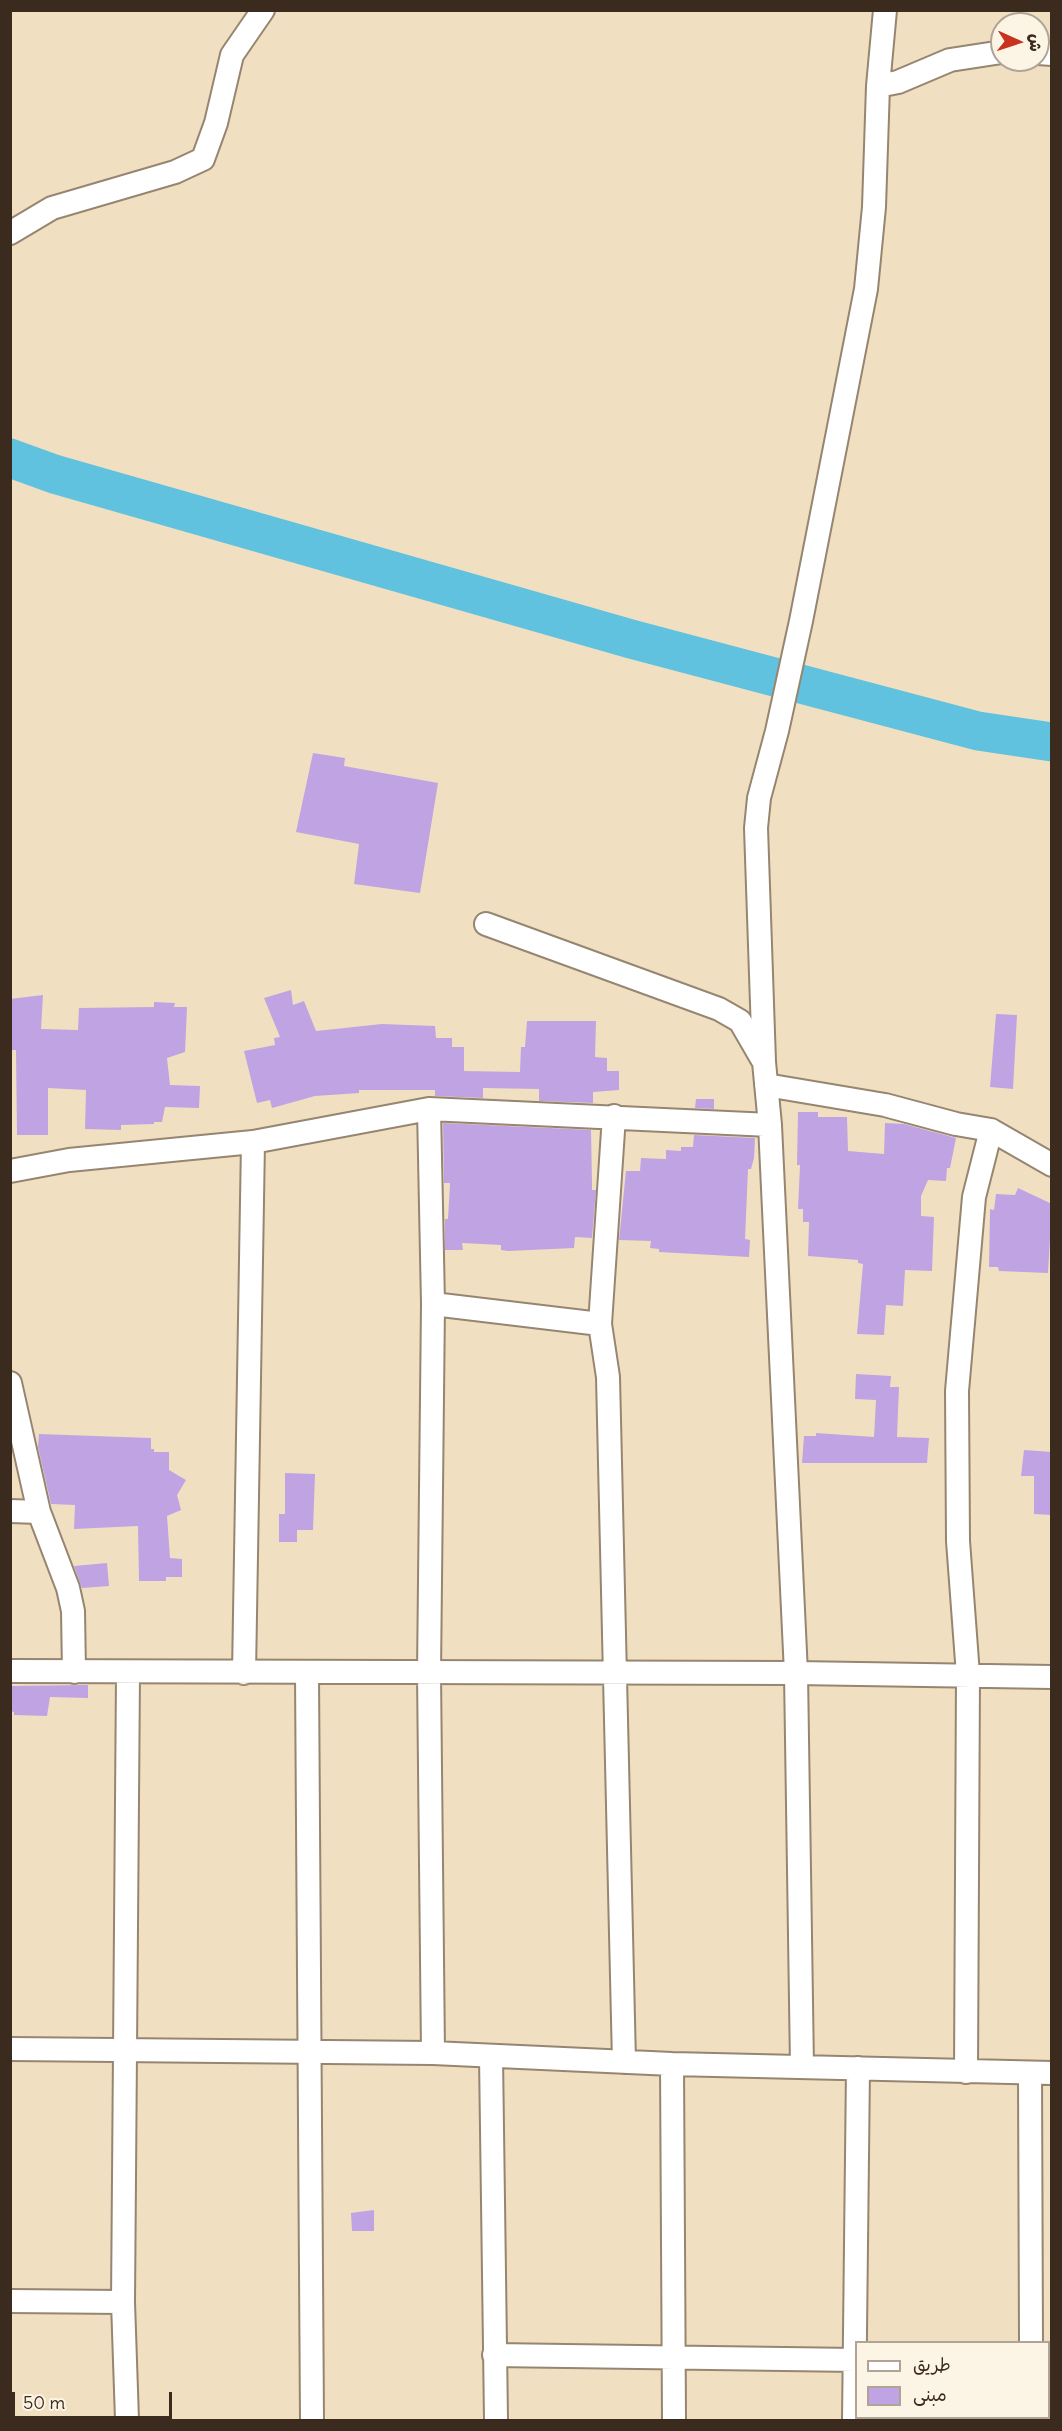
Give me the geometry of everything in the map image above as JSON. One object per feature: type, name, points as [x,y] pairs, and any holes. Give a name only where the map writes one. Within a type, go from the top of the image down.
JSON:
[{"type":"street","points":[[10,233],[52,208],[175,172],[203,159],[216,123],[232,55],[263,10]]},
{"type":"street","points":[[802,2067],[796,1673],[770,1125],[764,1062],[756,828],[762,789],[801,621],[866,289],[874,207],[878,86],[885,10]]},
{"type":"street","points":[[878,86],[898,82],[950,60],[990,54]]},
{"type":"street","points":[[486,924],[719,1009],[740,1021],[764,1062]]},
{"type":"street","points":[[766,1085],[885,1106],[956,1124],[991,1130],[1052,1165]]},
{"type":"street","points":[[10,1171],[69,1160],[253,1142],[429,1108],[770,1125]]},
{"type":"street","points":[[429,1108],[433,1304],[429,1673],[433,2053]]},
{"type":"street","points":[[614,1116],[600,1324],[608,1377],[624,2062]]},
{"type":"street","points":[[966,2072],[968,1675],[958,1541],[957,1391],[974,1197],[991,1130]]},
{"type":"street","points":[[244,1673],[253,1142]]},
{"type":"street","points":[[433,1304],[600,1324]]},
{"type":"street","points":[[10,1383],[39,1512],[68,1588],[73,1611],[74,1672]]},
{"type":"street","points":[[10,1511],[39,1512]]},
{"type":"street","points":[[10,1671],[128,1674],[796,1673],[1052,1677]]},
{"type":"street","points":[[127,2421],[123,2302],[127,2052],[128,1674]]},
{"type":"street","points":[[306,1674],[312,2421]]},
{"type":"street","points":[[10,2049],[310,2054],[433,2053],[672,2064],[1040,2073],[1031,2341]]},
{"type":"street","points":[[491,2056],[496,2421]]},
{"type":"street","points":[[672,2064],[674,2421]]},
{"type":"street","points":[[856,2341],[858,2068]]},
{"type":"street","points":[[10,2301],[123,2302]]},
{"type":"street","points":[[494,2355],[855,2360]]},
{"type":"street","points":[[854,2421],[855,2390]]},
{"type":"building","points":[[313,753],[345,758],[344,766],[438,783],[420,893],[354,884],[359,844],[296,832]]},
{"type":"building","points":[[291,990],[293,1005],[304,1001],[316,1031],[382,1024],[435,1026],[436,1038],[452,1038],[452,1047],[464,1047],[464,1071],[520,1072],[521,1047],[525,1047],[527,1021],[596,1021],[595,1057],[607,1058],[607,1071],[619,1071],[619,1090],[593,1092],[593,1103],[539,1101],[539,1089],[483,1088],[483,1098],[435,1096],[435,1090],[359,1090],[359,1093],[315,1096],[272,1108],[270,1100],[257,1103],[244,1051],[275,1045],[274,1038],[280,1037],[264,998]]},
{"type":"building","points":[[43,995],[41,1029],[78,1030],[79,1008],[154,1007],[154,1002],[175,1003],[174,1007],[187,1007],[185,1052],[167,1058],[170,1085],[200,1086],[199,1108],[165,1107],[162,1122],[154,1122],[154,1124],[121,1125],[121,1130],[85,1129],[86,1090],[48,1088],[48,1135],[17,1135],[16,1050],[10,1050],[10,999]]},
{"type":"building","points":[[996,1014],[1017,1015],[1013,1089],[990,1087]]},
{"type":"building","points":[[696,1099],[714,1099],[714,1109],[695,1108]]},
{"type":"building","points":[[798,1112],[818,1112],[818,1117],[847,1117],[848,1151],[884,1154],[885,1123],[904,1124],[956,1138],[950,1168],[947,1168],[946,1181],[928,1180],[921,1196],[921,1216],[934,1217],[932,1271],[905,1270],[903,1306],[886,1305],[884,1335],[857,1334],[863,1264],[858,1263],[858,1260],[808,1256],[809,1222],[803,1222],[803,1209],[798,1209],[800,1165],[797,1165]]},
{"type":"building","points":[[443,1123],[591,1130],[592,1190],[596,1190],[592,1238],[575,1237],[574,1248],[508,1251],[501,1250],[501,1245],[462,1243],[463,1250],[445,1250],[445,1219],[448,1219],[450,1183],[444,1183]]},
{"type":"building","points":[[694,1135],[755,1138],[754,1158],[751,1169],[748,1169],[745,1239],[750,1240],[749,1257],[659,1252],[659,1249],[650,1248],[651,1241],[619,1240],[626,1171],[640,1171],[641,1158],[666,1159],[666,1150],[681,1151],[681,1147],[693,1147]]},
{"type":"building","points":[[1018,1188],[1052,1204],[1048,1273],[999,1271],[998,1267],[989,1267],[990,1209],[994,1210],[996,1194],[1015,1195]]},
{"type":"building","points":[[856,1374],[891,1376],[890,1387],[899,1387],[897,1437],[929,1438],[927,1463],[802,1463],[804,1436],[816,1436],[816,1433],[874,1437],[876,1400],[855,1399]]},
{"type":"building","points":[[39,1434],[151,1438],[151,1449],[154,1449],[154,1452],[169,1452],[169,1470],[186,1480],[177,1495],[181,1510],[167,1516],[170,1558],[182,1559],[182,1577],[166,1577],[166,1581],[139,1581],[138,1526],[74,1529],[75,1505],[51,1504],[38,1447]]},
{"type":"building","points":[[1024,1450],[1052,1452],[1052,1515],[1034,1514],[1034,1476],[1021,1476]]},
{"type":"building","points":[[285,1473],[315,1474],[313,1530],[297,1530],[297,1542],[279,1542],[279,1514],[285,1514]]},
{"type":"building","points":[[107,1563],[109,1586],[82,1588],[74,1566]]},
{"type":"building","points":[[88,1685],[88,1698],[50,1697],[47,1716],[14,1715],[14,1712],[10,1711],[10,1686]]},
{"type":"building","points":[[374,2210],[374,2231],[352,2231],[351,2213]]},
{"type":"waterway","points":[[10,458],[54,474],[631,639],[978,731],[1052,742]]}]
